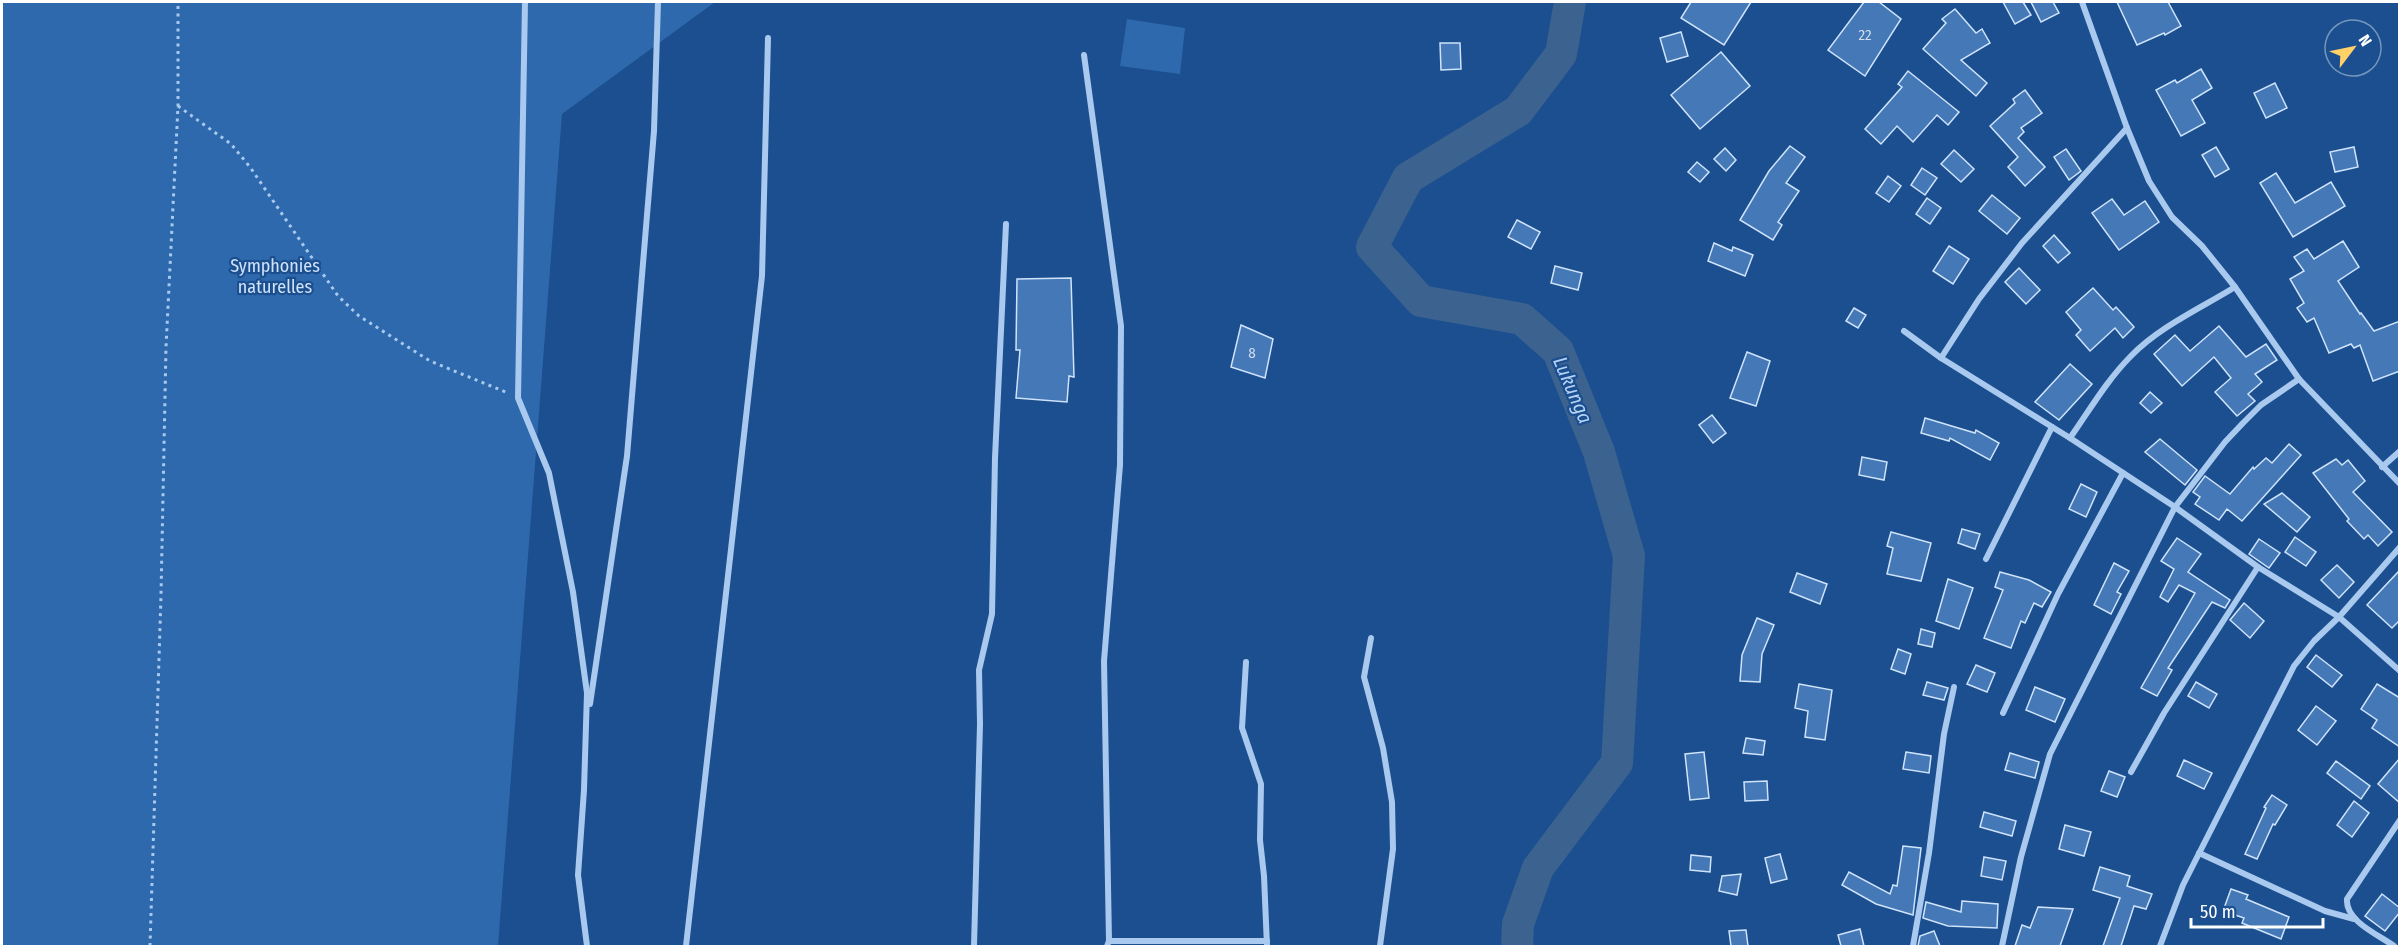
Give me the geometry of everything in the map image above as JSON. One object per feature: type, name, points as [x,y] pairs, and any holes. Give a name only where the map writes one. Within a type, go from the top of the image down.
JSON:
[{"type":"street","points":[[525,2],[518,398],[549,473],[573,592],[587,693],[578,875],[587,946]]},
{"type":"street","points":[[586,731],[627,456],[654,131],[658,2]]},
{"type":"street","points":[[2082,2],[2127,129],[2149,181],[2172,217],[2202,246],[2235,287],[2298,379],[2400,484]]},
{"type":"street","points":[[686,946],[762,276],[768,38]]},
{"type":"street","points":[[1084,55],[1121,326],[1120,465],[1104,661],[1108,944],[1267,944],[1260,840],[1261,784],[1242,728],[1246,662]]},
{"type":"street","points":[[1941,358],[1979,300],[2022,243],[2127,129]]},
{"type":"street","points":[[974,946],[980,724],[979,670],[992,614],[995,458],[1006,224]]},
{"type":"street","points":[[2070,438],[2130,356],[2148,340],[2235,287]]},
{"type":"street","points":[[1904,331],[1941,358],[2070,438],[2175,507],[2258,567],[2339,617],[2400,671]]},
{"type":"street","points":[[2002,946],[2021,857],[2050,754],[2175,507],[2243,423],[2261,405],[2298,379]]},
{"type":"street","points":[[1986,559],[2052,427]]},
{"type":"street","points":[[2382,466],[2400,451]]},
{"type":"street","points":[[2003,713],[2058,594],[2123,473]]},
{"type":"street","points":[[2160,946],[2183,885],[2294,666],[2400,547]]},
{"type":"street","points":[[2131,772],[2164,713],[2258,567]]},
{"type":"street","points":[[1371,638],[1364,677],[1383,748],[1392,802],[1393,849],[1380,946]]},
{"type":"street","points":[[1913,946],[1929,853],[1944,734],[1954,687]]},
{"type":"street","points":[[2354,919],[2346,907],[2347,899],[2400,820]]},
{"type":"street","points":[[2199,853],[2325,910],[2354,919],[2394,946]]},
{"type":"path","points":[[150,946],[166,347],[178,106],[178,2]]},
{"type":"path","points":[[178,106],[231,144],[250,167],[338,296],[359,316],[430,361],[518,398]]},
{"type":"green space","name":"Symphonies naturelles","points":[[2,2],[715,2],[562,114],[498,946],[2,946]]},
{"type":"green space","points":[[1127,19],[1185,28],[1180,74],[1120,66]]},
{"type":"building","points":[[1691,2],[1751,2],[1724,45],[1681,18]]},
{"type":"building","points":[[1864,2],[1879,2],[1901,19],[1865,76],[1828,50]]},
{"type":"building","points":[[2003,2],[2023,2],[2031,15],[2015,24]]},
{"type":"building","points":[[2031,2],[2053,2],[2059,13],[2041,22]]},
{"type":"building","points":[[2117,2],[2168,2],[2181,26],[2165,35],[2164,33],[2137,45]]},
{"type":"building","points":[[1955,9],[1976,33],[1982,29],[1990,43],[1961,60],[1987,83],[1976,96],[1923,49],[1946,23],[1942,19]]},
{"type":"building","points":[[1681,32],[1688,56],[1667,62],[1660,38]]},
{"type":"building","points":[[1440,43],[1460,43],[1461,69],[1441,70]]},
{"type":"building","points":[[1721,52],[1750,86],[1700,129],[1671,95]]},
{"type":"building","points":[[2201,69],[2212,88],[2192,100],[2205,123],[2181,136],[2156,90],[2175,80],[2177,83]]},
{"type":"building","points":[[1908,71],[1959,112],[1948,125],[1937,115],[1913,142],[1897,126],[1881,144],[1865,129],[1902,87],[1898,84]]},
{"type":"building","points":[[2275,83],[2287,108],[2266,118],[2254,93]]},
{"type":"building","points":[[2025,90],[2042,113],[2021,128],[2024,132],[2018,138],[2045,167],[2025,186],[2008,167],[2018,157],[1990,126],[2015,103],[2013,99]]},
{"type":"building","points":[[1790,146],[1805,157],[1786,183],[1799,191],[1778,222],[1782,225],[1773,240],[1740,220],[1769,171]]},
{"type":"building","points":[[2216,147],[2229,169],[2215,177],[2202,155]]},
{"type":"building","points":[[2354,147],[2358,167],[2335,172],[2330,152]]},
{"type":"building","points":[[1725,148],[1736,160],[1726,171],[1714,159]]},
{"type":"building","points":[[2066,149],[2081,171],[2069,180],[2054,157]]},
{"type":"building","points":[[1954,150],[1974,169],[1961,182],[1941,164]]},
{"type":"building","points":[[1697,162],[1709,172],[1700,182],[1688,172]]},
{"type":"building","points":[[1922,168],[1937,178],[1925,195],[1911,185]]},
{"type":"building","points":[[2276,173],[2295,203],[2331,182],[2345,206],[2293,237],[2260,183]]},
{"type":"building","points":[[1888,176],[1901,186],[1889,202],[1876,193]]},
{"type":"building","points":[[1992,195],[2020,218],[2007,234],[1979,211]]},
{"type":"building","points":[[1927,198],[1941,208],[1930,224],[1916,214]]},
{"type":"building","points":[[2112,199],[2124,215],[2145,201],[2159,222],[2119,250],[2092,213]]},
{"type":"building","points":[[1517,220],[1540,232],[1531,249],[1508,237]]},
{"type":"building","points":[[2054,235],[2070,253],[2058,263],[2043,246]]},
{"type":"building","points":[[2343,241],[2359,267],[2338,281],[2360,314],[2374,331],[2400,321],[2400,371],[2373,381],[2360,345],[2354,348],[2351,344],[2329,353],[2314,318],[2307,322],[2297,308],[2304,303],[2290,279],[2304,271],[2294,257],[2307,249],[2314,259]]},
{"type":"building","points":[[1714,243],[1732,251],[1733,247],[1753,255],[1745,276],[1708,261]]},
{"type":"building","points":[[1949,246],[1969,259],[1953,284],[1933,271]]},
{"type":"building","points":[[1555,266],[1582,273],[1578,290],[1551,283]]},
{"type":"building","points":[[2019,268],[2040,290],[2026,304],[2005,282]]},
{"type":"building","points":[[1071,278],[1074,377],[1069,376],[1067,402],[1016,398],[1020,350],[1016,350],[1017,279]]},
{"type":"building","points":[[2093,288],[2113,310],[2116,307],[2134,327],[2123,338],[2115,328],[2090,351],[2076,335],[2081,330],[2066,312]]},
{"type":"building","points":[[1854,308],[1866,315],[1858,328],[1846,321]]},
{"type":"building","points":[[1241,325],[1273,339],[1265,378],[1231,367]]},
{"type":"building","points":[[2219,326],[2246,357],[2266,344],[2277,360],[2255,374],[2262,382],[2248,394],[2255,401],[2237,416],[2215,392],[2231,378],[2214,357],[2182,386],[2154,354],[2175,335],[2190,351]]},
{"type":"building","points":[[1747,352],[1770,361],[1756,406],[1730,398]]},
{"type":"building","points":[[2070,364],[2092,384],[2059,420],[2035,402]]},
{"type":"building","points":[[2150,392],[2162,403],[2151,413],[2140,403]]},
{"type":"building","points":[[1712,415],[1726,433],[1713,443],[1699,425]]},
{"type":"building","points":[[1925,418],[1975,433],[1976,430],[1999,443],[1990,460],[1950,438],[1949,441],[1921,433]]},
{"type":"building","points":[[2160,439],[2197,470],[2185,485],[2145,452]]},
{"type":"building","points":[[2289,444],[2301,455],[2242,521],[2227,509],[2219,520],[2195,504],[2200,497],[2193,492],[2205,476],[2230,494],[2253,467],[2254,469],[2266,458],[2272,463]]},
{"type":"building","points":[[1862,457],[1887,462],[1884,480],[1859,475]]},
{"type":"building","points":[[2336,459],[2342,465],[2348,460],[2365,481],[2353,492],[2392,532],[2378,546],[2368,535],[2364,539],[2347,521],[2349,519],[2313,473]]},
{"type":"building","points":[[2081,484],[2097,492],[2086,517],[2069,509]]},
{"type":"building","points":[[2282,493],[2310,517],[2297,532],[2264,504]]},
{"type":"building","points":[[1962,529],[1980,534],[1975,549],[1958,543]]},
{"type":"building","points":[[1891,532],[1931,543],[1921,581],[1887,574],[1893,548],[1887,546]]},
{"type":"building","points":[[2295,537],[2316,552],[2306,566],[2285,552]]},
{"type":"building","points":[[2177,538],[2201,554],[2188,572],[2230,600],[2225,608],[2212,602],[2168,668],[2172,670],[2157,696],[2141,688],[2195,593],[2179,585],[2168,602],[2160,597],[2174,569],[2161,561]]},
{"type":"building","points":[[2259,539],[2280,553],[2269,568],[2249,554]]},
{"type":"building","points":[[2114,563],[2129,571],[2117,592],[2121,594],[2111,614],[2094,605]]},
{"type":"building","points":[[2337,565],[2354,582],[2339,598],[2321,580]]},
{"type":"building","points":[[2400,570],[2400,620],[2392,628],[2367,605]]},
{"type":"building","points":[[2000,572],[2029,580],[2051,592],[2042,607],[2034,603],[2025,623],[2021,621],[2011,648],[1984,638],[2003,590],[1995,587]]},
{"type":"building","points":[[1797,573],[1827,584],[1820,604],[1790,592]]},
{"type":"building","points":[[1948,579],[1973,588],[1959,629],[1936,621]]},
{"type":"building","points":[[2244,603],[2264,621],[2250,638],[2230,620]]},
{"type":"building","points":[[1757,618],[1774,625],[1762,654],[1760,682],[1740,681],[1742,655]]},
{"type":"building","points":[[1921,629],[1935,633],[1932,647],[1918,644]]},
{"type":"building","points":[[1898,649],[1911,654],[1905,674],[1891,669]]},
{"type":"building","points":[[2316,655],[2342,675],[2332,687],[2307,667]]},
{"type":"building","points":[[1976,665],[1995,673],[1987,692],[1967,684]]},
{"type":"building","points":[[1927,682],[1948,688],[1944,700],[1923,695]]},
{"type":"building","points":[[2196,682],[2217,694],[2209,708],[2188,696]]},
{"type":"building","points":[[1799,684],[1832,690],[1825,740],[1805,737],[1808,711],[1795,708]]},
{"type":"building","points":[[2377,684],[2400,698],[2400,747],[2372,728],[2377,720],[2361,709]]},
{"type":"building","points":[[2035,687],[2065,699],[2055,722],[2026,710]]},
{"type":"building","points":[[2316,706],[2336,721],[2317,745],[2298,730]]},
{"type":"building","points":[[1746,738],[1765,741],[1763,755],[1743,753]]},
{"type":"building","points":[[1704,752],[1709,798],[1690,800],[1685,754]]},
{"type":"building","points":[[1906,752],[1931,756],[1929,773],[1903,769]]},
{"type":"building","points":[[2010,753],[2039,762],[2035,778],[2005,770]]},
{"type":"building","points":[[2400,758],[2400,803],[2378,784]]},
{"type":"building","points":[[2184,760],[2212,773],[2204,789],[2177,776]]},
{"type":"building","points":[[2336,761],[2370,786],[2361,799],[2327,773]]},
{"type":"building","points":[[2109,771],[2125,777],[2117,797],[2101,791]]},
{"type":"building","points":[[1767,781],[1768,800],[1745,801],[1744,782]]},
{"type":"building","points":[[2272,795],[2287,805],[2275,825],[2273,824],[2257,859],[2245,854],[2266,808],[2264,807]]},
{"type":"building","points":[[2354,801],[2369,813],[2352,837],[2337,825]]},
{"type":"building","points":[[1984,812],[2016,821],[2012,836],[1980,827]]},
{"type":"building","points":[[2065,825],[2091,832],[2084,856],[2059,849]]},
{"type":"building","points":[[1903,846],[1921,848],[1913,915],[1876,904],[1842,885],[1849,872],[1890,894],[1893,885],[1897,886]]},
{"type":"building","points":[[1780,854],[1787,879],[1771,883],[1765,858]]},
{"type":"building","points":[[1691,855],[1711,857],[1710,872],[1690,870]]},
{"type":"building","points":[[1984,857],[2006,861],[2002,880],[1981,876]]},
{"type":"building","points":[[2100,867],[2130,876],[2127,886],[2152,894],[2146,909],[2134,906],[2121,946],[2103,946],[2120,898],[2093,890]]},
{"type":"building","points":[[1741,874],[1737,895],[1719,891],[1722,876]]},
{"type":"building","points":[[2231,889],[2248,895],[2246,899],[2289,917],[2281,939],[2242,923],[2244,918],[2223,911]]},
{"type":"building","points":[[2382,894],[2400,908],[2400,912],[2385,931],[2365,916]]},
{"type":"building","points":[[1962,901],[1998,904],[1997,928],[1948,926],[1923,918],[1926,902],[1961,912]]},
{"type":"building","points":[[2038,907],[2073,909],[2060,946],[2015,946],[2022,925],[2030,928]]},
{"type":"building","points":[[1860,929],[1864,946],[1841,946],[1838,935]]},
{"type":"building","points":[[1746,930],[1748,946],[1731,946],[1729,931]]},
{"type":"building","points":[[1934,931],[1940,946],[1918,946],[1920,936]]},
{"type":"waterway","name":"Lukunga","points":[[1517,946],[1518,924],[1538,868],[1617,763],[1629,556],[1599,452],[1558,351],[1522,319],[1421,301],[1372,247],[1408,178],[1518,111],[1561,54],[1570,2]]}]
